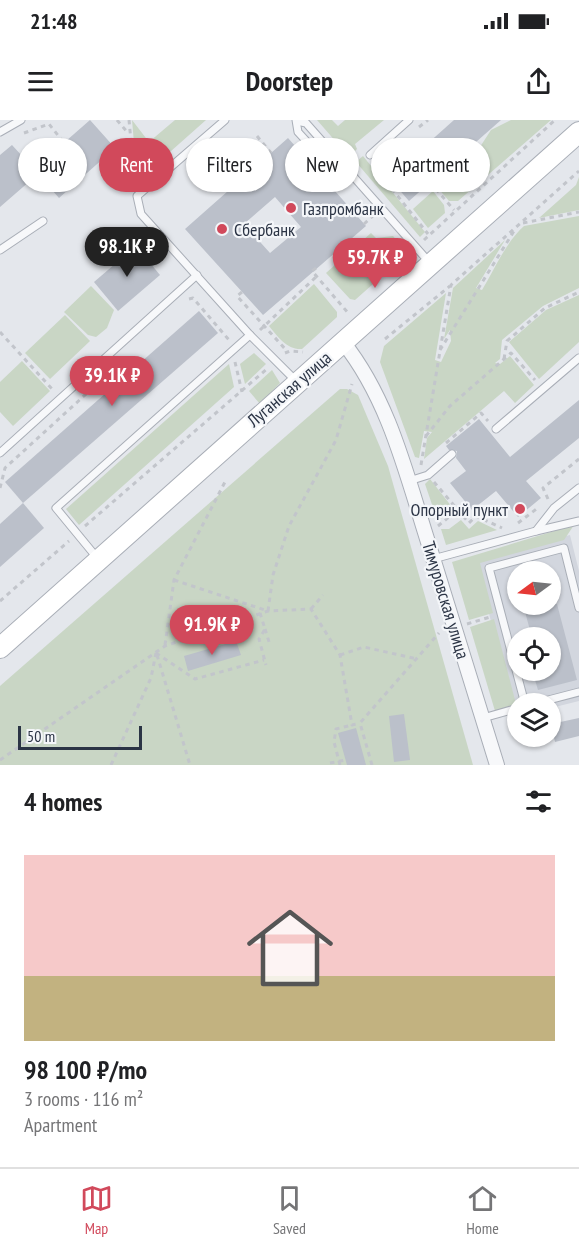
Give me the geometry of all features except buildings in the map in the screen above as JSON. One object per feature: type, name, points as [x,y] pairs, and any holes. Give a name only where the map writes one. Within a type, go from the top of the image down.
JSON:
[{"type":"main road","name":"Луганская улица","points":[[0,648],[579,132]]},
{"type":"street","name":"Тимуровская улица","points":[[343,342],[363,367],[379,396],[409,481],[497,765]]},
{"type":"lane","points":[[0,132],[21,120]]},
{"type":"lane","points":[[225,120],[137,196],[141,214],[251,336],[297,382]]},
{"type":"lane","points":[[370,155],[409,120]]},
{"type":"lane","points":[[304,138],[298,132],[297,121],[306,123],[430,264]]},
{"type":"lane","points":[[0,250],[43,221]]},
{"type":"lane","points":[[0,453],[197,275]]},
{"type":"lane","points":[[98,559],[56,508],[251,336]]},
{"type":"lane","points":[[496,429],[579,358]]},
{"type":"lane","points":[[409,481],[428,475],[452,454]]},
{"type":"lane","points":[[536,531],[554,508],[579,488]]},
{"type":"lane","points":[[433,559],[579,521]]},
{"type":"lane","points":[[522,693],[489,568],[564,548],[579,608]]},
{"type":"lane","points":[[561,697],[579,692]]},
{"type":"lane","points":[[483,718],[507,711]]},
{"type":"path","points":[[117,120],[129,134]]},
{"type":"path","points":[[129,120],[129,138]]},
{"type":"path","points":[[20,135],[49,124],[60,138]]},
{"type":"path","points":[[385,339],[451,285],[579,171]]},
{"type":"path","points":[[394,192],[428,234]]},
{"type":"path","points":[[439,192],[454,210]]},
{"type":"path","points":[[521,223],[579,212]]},
{"type":"path","points":[[438,353],[517,227]]},
{"type":"path","points":[[316,268],[312,271],[349,314]]},
{"type":"path","points":[[251,336],[317,276]]},
{"type":"path","points":[[422,464],[438,353],[451,285]]},
{"type":"path","points":[[242,292],[237,296],[287,351]]},
{"type":"path","points":[[504,359],[507,341],[545,308],[579,292]]},
{"type":"path","points":[[188,299],[193,298],[234,350],[242,392]]},
{"type":"path","points":[[0,332],[60,398]]},
{"type":"path","points":[[425,438],[450,406],[511,353],[527,371]]},
{"type":"path","points":[[0,601],[269,367]]},
{"type":"path","points":[[0,488],[5,468],[101,380]]},
{"type":"path","points":[[268,611],[273,574],[289,526],[336,440],[352,384]]},
{"type":"path","points":[[439,449],[481,413],[496,429]]},
{"type":"path","points":[[416,467],[431,456]]},
{"type":"path","points":[[503,534],[548,501],[549,496],[543,488],[579,459]]},
{"type":"path","points":[[428,475],[469,522],[476,516],[518,536]]},
{"type":"path","points":[[165,646],[174,580],[226,480]]},
{"type":"path","points":[[437,527],[466,503]]},
{"type":"path","points":[[174,580],[268,611]]},
{"type":"path","points":[[0,760],[165,646],[260,613],[312,609],[323,596]]},
{"type":"path","points":[[312,609],[340,655],[352,725]]},
{"type":"path","points":[[260,613],[270,645]]},
{"type":"path","points":[[474,623],[490,617]]},
{"type":"path","points":[[265,629],[259,639],[266,665]]},
{"type":"path","points":[[340,763],[334,742],[336,729],[360,723],[439,633]]},
{"type":"path","points":[[340,655],[364,647],[418,659]]},
{"type":"path","points":[[156,653],[195,679],[264,660]]},
{"type":"path","points":[[111,765],[151,678],[156,653]]},
{"type":"path","points":[[156,653],[190,765]]},
{"type":"path","points":[[360,723],[372,765]]},
{"type":"path","points":[[330,763],[340,763],[346,760]]},
{"type":"shaded area","points":[[570,535],[579,571],[579,701],[561,706],[561,693],[510,693],[475,560]]},
{"type":"green space","points":[[132,120],[146,138],[134,138]]},
{"type":"green space","points":[[175,120],[206,120],[174,148],[174,138],[154,138]]},
{"type":"green space","points":[[317,120],[332,120],[338,126],[345,120],[384,120],[359,141],[359,138],[333,138]]},
{"type":"green space","points":[[511,120],[551,120],[490,173],[490,138],[486,138],[491,130]]},
{"type":"green space","points":[[363,156],[371,166],[371,180],[359,166],[359,159]]},
{"type":"green space","points":[[579,177],[579,210],[539,218],[576,185]]},
{"type":"green space","points":[[382,192],[392,192],[425,232],[420,237]]},
{"type":"green space","points":[[434,192],[444,205],[445,213],[428,228],[413,209]]},
{"type":"green space","points":[[441,192],[468,192],[458,201],[449,201]]},
{"type":"green space","points":[[579,216],[579,288],[543,306],[502,340],[500,359],[495,363],[500,364],[510,356],[534,385],[515,403],[504,391],[424,459],[427,438],[432,432],[424,431],[419,458],[415,457],[380,362],[384,346],[446,293],[435,360],[441,362],[451,341],[450,330],[444,339],[453,288],[505,240],[476,288],[482,290],[506,248],[524,226]]},
{"type":"green space","points":[[371,233],[376,238],[393,236],[408,253],[355,300],[350,299],[326,273]]},
{"type":"green space","points":[[314,284],[337,312],[337,317],[302,349],[297,349],[283,342],[269,326]]},
{"type":"green space","points":[[91,286],[114,310],[107,328],[96,337],[88,335],[64,312]]},
{"type":"green space","points":[[579,295],[579,342],[539,379],[509,342],[546,310]]},
{"type":"green space","points":[[65,315],[90,341],[50,379],[25,353]]},
{"type":"green space","points":[[254,353],[266,364],[245,384],[240,364]]},
{"type":"green space","points":[[22,361],[50,391],[13,426],[0,412],[0,382]]},
{"type":"green space","points":[[229,364],[234,387],[79,525],[66,509]]},
{"type":"green space","points":[[272,370],[280,383],[260,404],[249,391]]},
{"type":"green space","points":[[340,389],[347,389],[358,395],[388,466],[473,765],[0,765],[0,686]]},
{"type":"green space","points":[[430,479],[452,507],[438,522],[425,484]]},
{"type":"green space","points":[[461,520],[469,529],[478,521],[497,530],[446,545],[441,529],[449,529]]},
{"type":"green space","points":[[574,525],[564,540],[480,563],[493,613],[469,620],[452,562]]},
{"type":"green space","points":[[494,619],[507,669],[507,681],[510,681],[513,693],[507,693],[507,707],[495,711],[470,627]]},
{"type":"place","name":"Газпромбанк","points":[[291,208]]},
{"type":"place","name":"Сбербанк","points":[[222,229]]},
{"type":"place","name":"Опорный пункт","points":[[520,509]]}]
